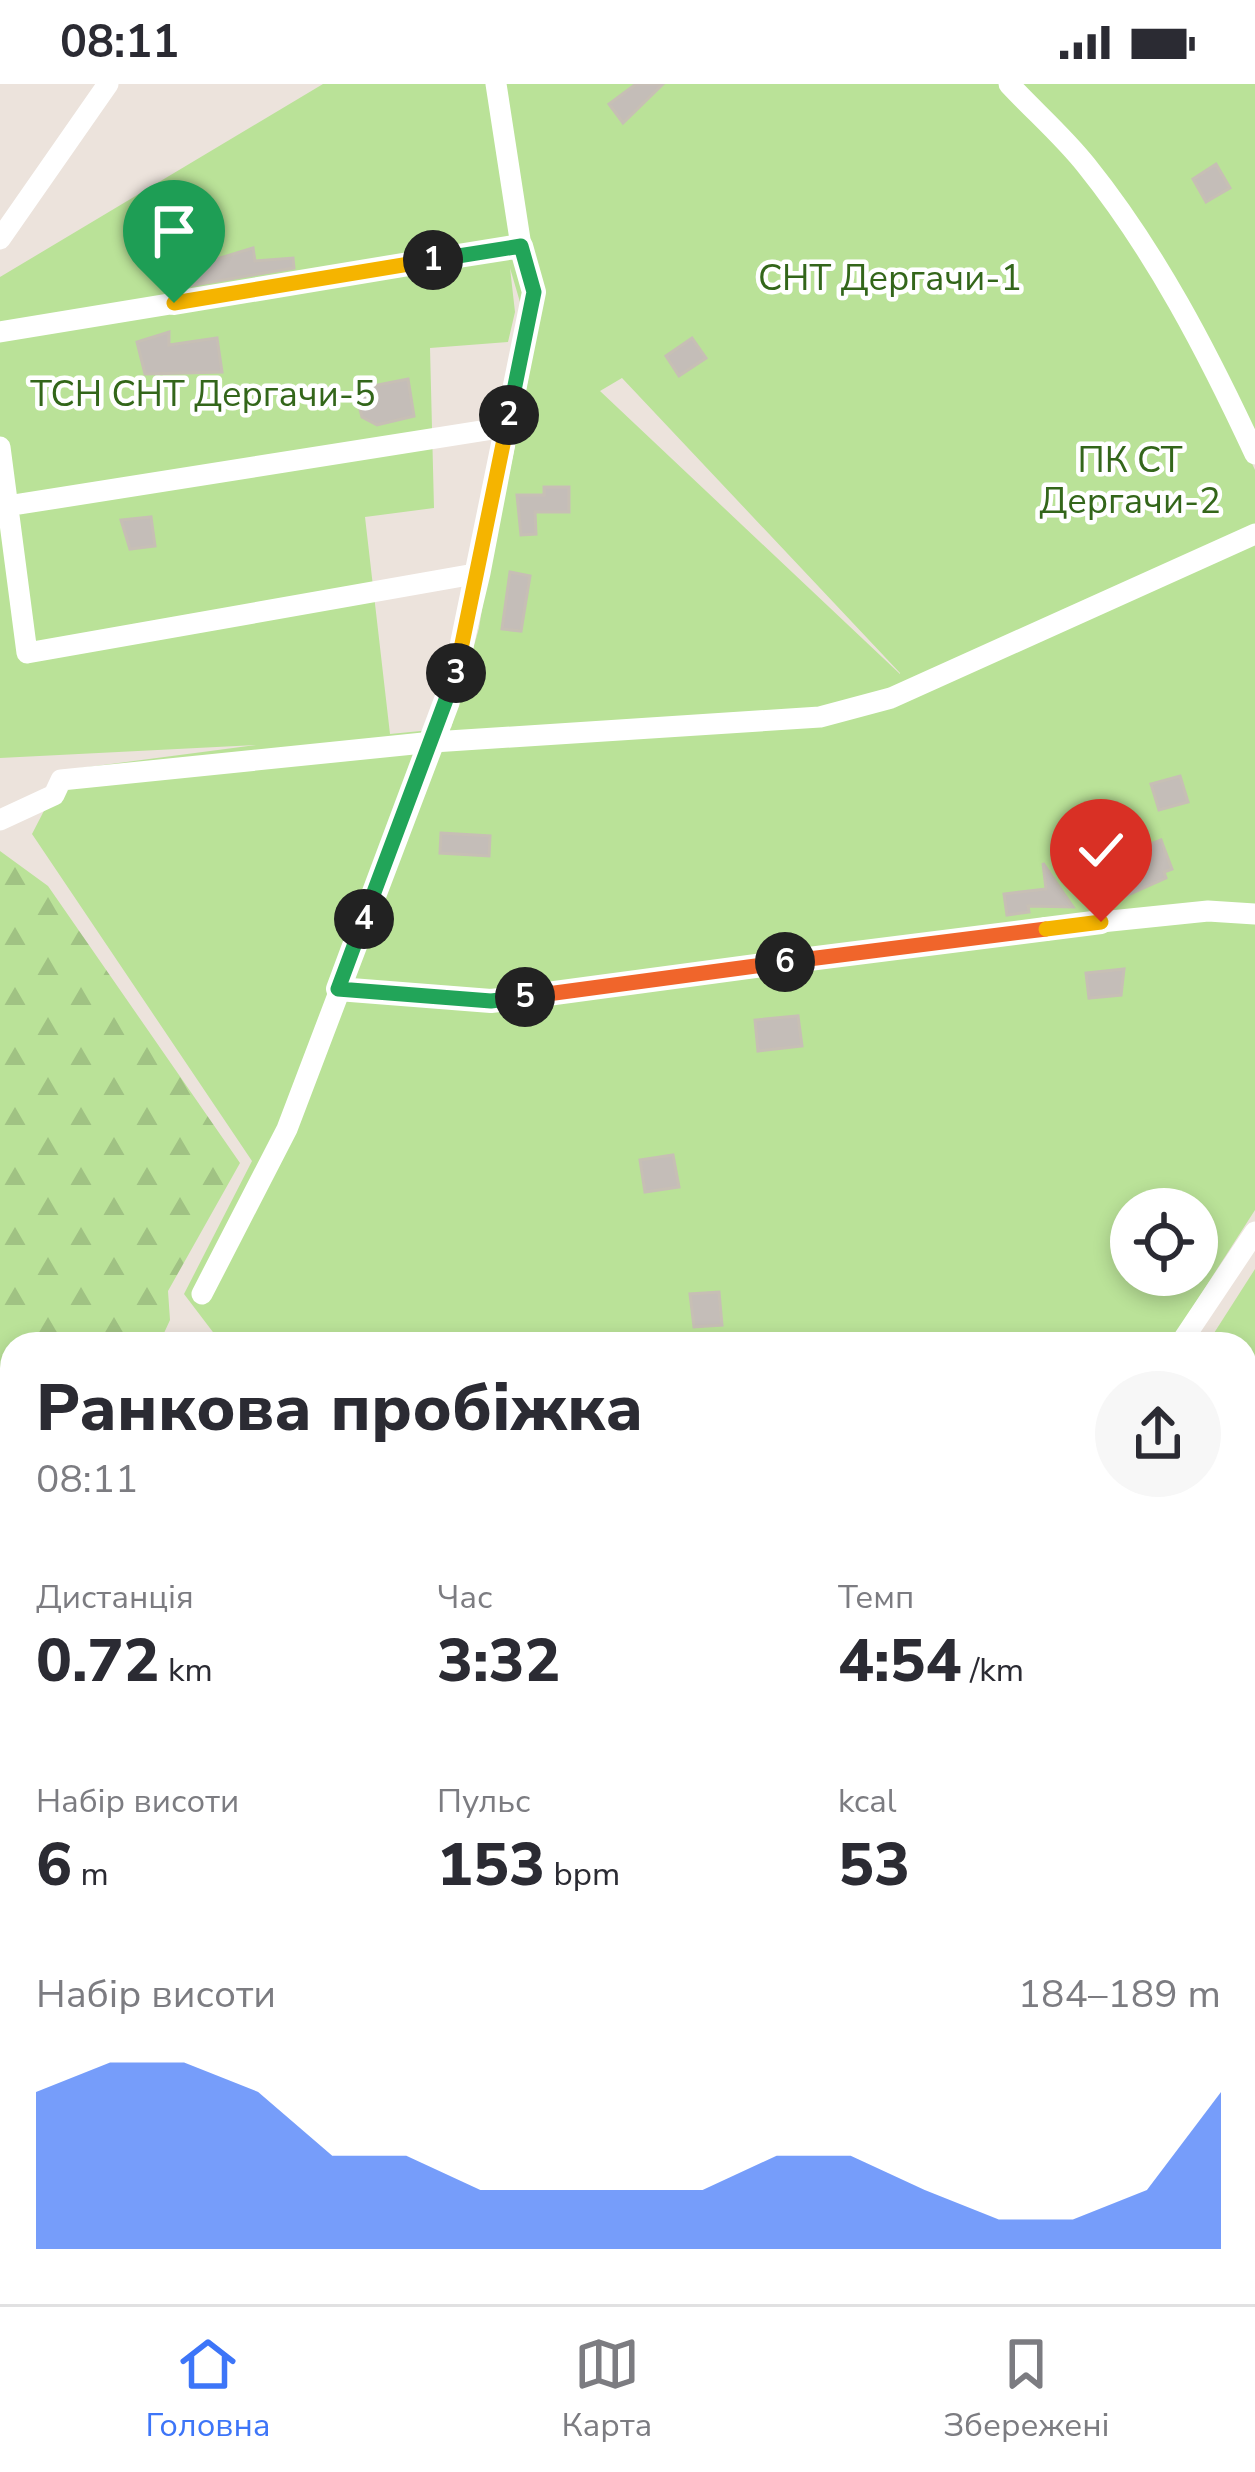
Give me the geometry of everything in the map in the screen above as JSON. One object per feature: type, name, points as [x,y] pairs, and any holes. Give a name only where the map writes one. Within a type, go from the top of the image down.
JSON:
[{"type":"street","points":[[0,239],[108,84]]},
{"type":"street","points":[[202,1294],[286,1129],[434,742],[480,573],[534,292],[521,246],[496,84]]},
{"type":"street","points":[[1009,84],[1084,162],[1130,224],[1200,337],[1255,454]]},
{"type":"street","points":[[0,332],[521,246]]},
{"type":"street","points":[[7,506],[506,427]]},
{"type":"street","points":[[0,447],[27,653],[480,573]]},
{"type":"street","points":[[0,820],[54,795],[61,780],[434,742],[820,717],[891,698],[1255,535]]},
{"type":"street","points":[[338,989],[491,1001],[1101,922],[1208,911],[1255,914]]},
{"type":"street","points":[[1188,1332],[1255,1232]]},
{"type":"green space","points":[[323,84],[1002,84],[1076,161],[1195,341],[1255,470],[1255,1210],[1218,1268],[1218,1188],[1110,1188],[1110,1296],[1200,1296],[1177,1332],[213,1332],[184,1294],[252,1161],[32,834],[65,770],[256,745],[0,758],[0,277]],"holes":[[[510,268],[527,326],[479,628],[451,728],[390,734],[365,517],[434,508],[430,348],[508,342],[515,312]],[[622,378],[900,674],[600,391]]]},
{"type":"green space","points":[[1018,84],[1255,84],[1255,448],[1194,321]]},
{"type":"green space","points":[[0,851],[48,886],[240,1163],[168,1291],[170,1320],[164,1332],[0,1332]]},
{"type":"green space","points":[[1255,1269],[1255,1332],[1215,1332]]},
{"type":"building","points":[[636,84],[663,84],[623,123],[609,104]]},
{"type":"building","points":[[1216,164],[1230,188],[1206,202],[1193,179]]},
{"type":"building","points":[[253,248],[255,261],[293,258],[294,268],[164,290],[156,260],[179,254],[184,269]]},
{"type":"building","points":[[169,332],[169,345],[217,338],[222,372],[145,374],[137,342]]},
{"type":"building","points":[[692,338],[706,358],[679,376],[666,356]]},
{"type":"building","points":[[408,379],[414,416],[377,425],[362,417],[358,402],[367,387]]},
{"type":"building","points":[[544,487],[569,487],[569,512],[535,512],[536,534],[521,535],[517,495],[544,495]]},
{"type":"building","points":[[151,517],[155,546],[130,549],[121,520]]},
{"type":"building","points":[[510,572],[530,576],[521,631],[502,629]]},
{"type":"building","points":[[1180,776],[1188,802],[1159,810],[1151,784]]},
{"type":"building","points":[[441,833],[490,836],[489,856],[440,853]]},
{"type":"building","points":[[1161,840],[1172,869],[1164,872],[1166,878],[1112,902],[1103,876],[1138,863],[1133,851]]},
{"type":"building","points":[[1043,863],[1073,907],[1028,906],[1029,912],[1007,915],[1004,894],[1046,889]]},
{"type":"building","points":[[1124,969],[1121,995],[1089,998],[1086,973]]},
{"type":"building","points":[[798,1016],[802,1046],[758,1051],[755,1020]]},
{"type":"building","points":[[673,1155],[679,1187],[645,1192],[640,1160]]},
{"type":"building","points":[[719,1292],[722,1325],[694,1327],[690,1294]]},
{"type":"route","points":[[174,303],[521,246],[534,292],[480,573],[448,703],[338,989],[491,1001],[1101,922]]},
{"type":"park label","name":"СНТ Дергачи-1","points":[[890,277]]},
{"type":"park label","name":"ТСН СНТ Дергачи-5","points":[[203,393]]},
{"type":"park label","name":"ПК СТ Дергачи-2","points":[[1130,480]]}]
